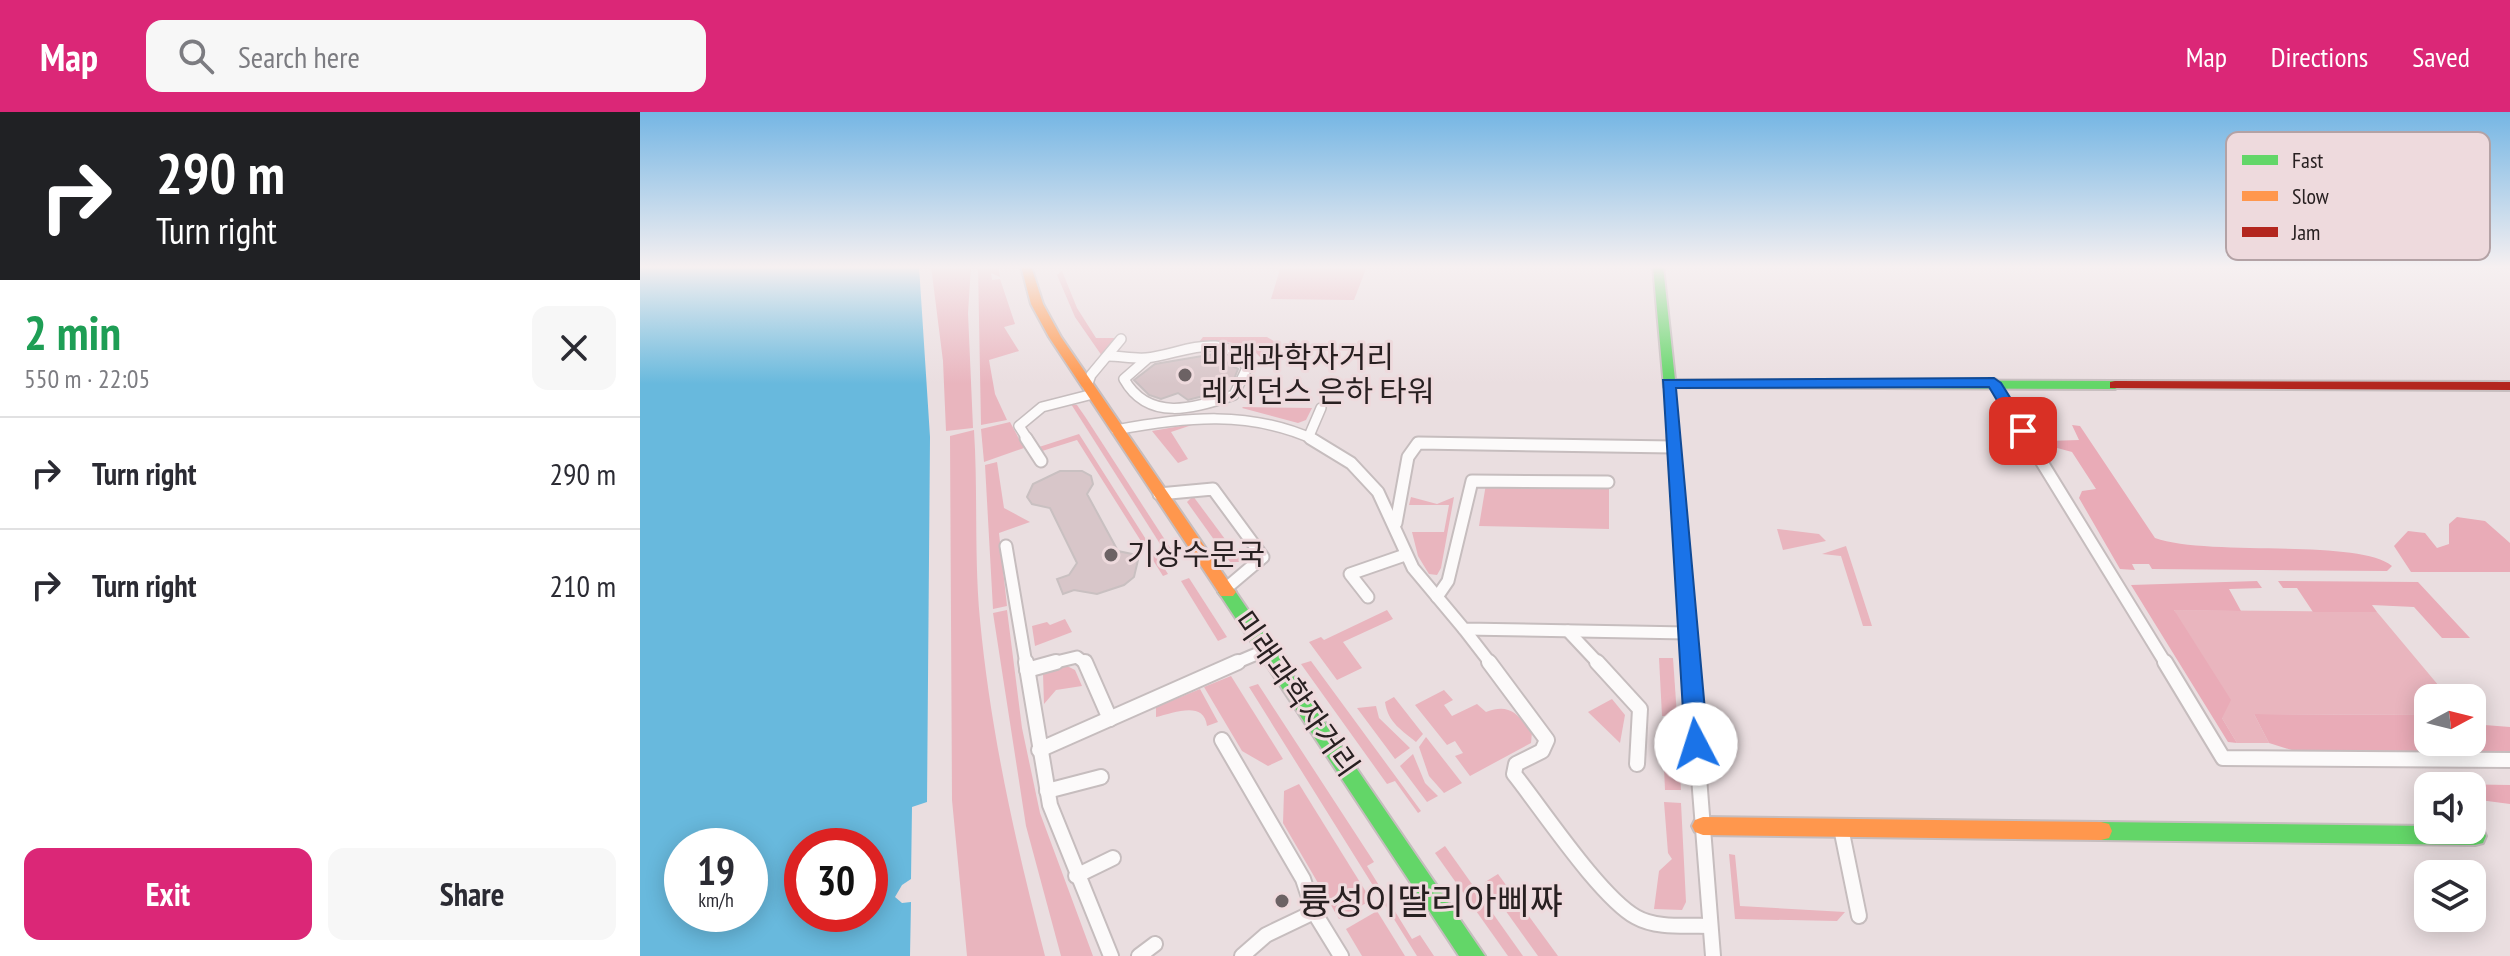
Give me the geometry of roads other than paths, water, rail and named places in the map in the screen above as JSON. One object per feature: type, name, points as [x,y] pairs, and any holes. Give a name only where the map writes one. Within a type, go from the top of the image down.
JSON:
[{"type":"street","name":"미래과학자거리","points":[[1038,305],[1116,430],[1473,956]]},
{"type":"street","points":[[1662,305],[1713,956]]},
{"type":"street","points":[[1041,461],[1022,431],[1022,420],[1090,390],[1091,375],[1121,339]]},
{"type":"street","points":[[1108,356],[1148,358],[1194,347],[1236,350],[1244,357],[1247,368],[1234,395]]},
{"type":"street","points":[[1148,358],[1124,379],[1131,393],[1143,405],[1174,409],[1234,395]]},
{"type":"street","points":[[1994,383],[2223,758],[2510,760]]},
{"type":"street","points":[[1669,384],[2510,386]]},
{"type":"street","points":[[1232,417],[1240,402],[1234,395]]},
{"type":"street","points":[[1309,436],[1321,408]]},
{"type":"street","points":[[1116,430],[1177,418],[1232,417],[1274,422],[1309,436],[1342,456],[1378,492],[1396,523],[1405,555],[1547,740],[1542,751],[1516,764],[1514,774],[1613,897],[1633,916],[1656,923],[1710,926]]},
{"type":"street","points":[[1396,523],[1408,457],[1418,443],[1673,447]]},
{"type":"street","points":[[1437,597],[1448,581],[1472,481],[1608,482]]},
{"type":"street","points":[[1159,494],[1213,489],[1263,557],[1224,590]]},
{"type":"street","points":[[1006,546],[1047,791],[1076,876],[1111,956]]},
{"type":"street","points":[[1368,597],[1350,574],[1405,555]]},
{"type":"street","points":[[1464,629],[1687,633]]},
{"type":"street","points":[[1568,631],[1640,709],[1637,764]]},
{"type":"street","points":[[1039,750],[1266,650]]},
{"type":"street","points":[[1027,670],[1077,657],[1084,661],[1110,719]]},
{"type":"street","points":[[1222,740],[1303,879],[1314,912],[1341,956]]},
{"type":"street","points":[[1047,791],[1101,777]]},
{"type":"street","points":[[1703,826],[2414,835]]},
{"type":"street","points":[[1841,828],[1859,916]]},
{"type":"street","points":[[1076,876],[1113,858]]},
{"type":"street","points":[[1242,956],[1266,935],[1314,912]]},
{"type":"street","points":[[1139,956],[1155,944]]},
{"type":"water","points":[[640,305],[922,305],[930,437],[927,802],[912,807],[911,879],[902,885],[895,897],[902,903],[911,902],[910,956],[640,956]]},
{"type":"place","name":"미래과학자거리 레지던스 은하 타워","points":[[1185,375]]},
{"type":"place","name":"기상수문국","points":[[1111,555]]},
{"type":"place","name":"륭성이딸리아삐쨔","points":[[1282,901]]}]
